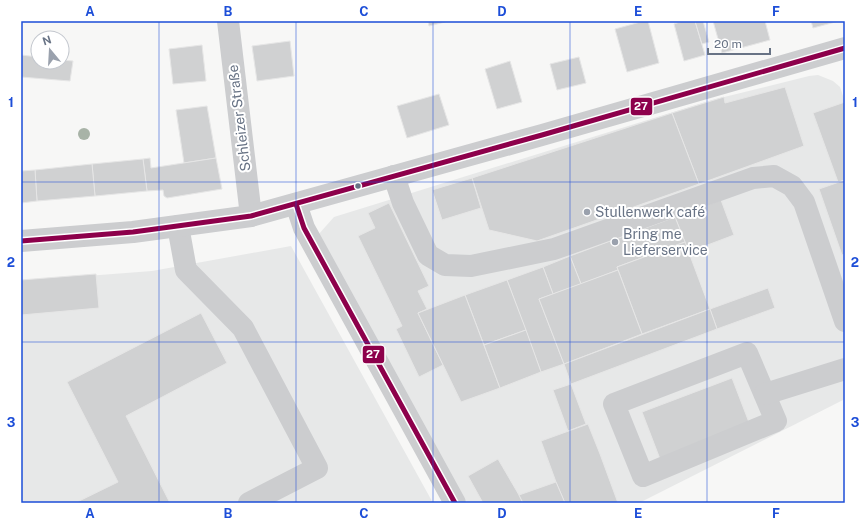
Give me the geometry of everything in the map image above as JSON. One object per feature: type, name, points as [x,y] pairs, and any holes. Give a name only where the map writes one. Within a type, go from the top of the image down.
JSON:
[{"type":"street","name":"Schleizer Straße","points":[[228,21],[251,216]]},
{"type":"street","points":[[21,241],[133,232],[251,216],[845,49]]},
{"type":"street","points":[[394,176],[403,202],[428,255],[445,265],[471,266],[554,249],[754,178],[774,176],[792,186],[804,202],[845,321]]},
{"type":"street","points":[[296,204],[304,228],[455,503]]},
{"type":"street","points":[[178,226],[186,270],[243,328],[317,468],[249,503]]},
{"type":"street","points":[[748,352],[765,394],[776,421],[643,476],[614,404],[748,352]]},
{"type":"street","points":[[765,394],[845,369]]},
{"type":"shaded area","points":[[818,75],[833,81],[840,87],[845,102],[845,399],[639,503],[467,503],[318,235],[334,217],[712,100]]},
{"type":"shaded area","points":[[291,246],[433,503],[21,503],[21,281],[152,271]]},
{"type":"building","points":[[428,21],[449,21],[429,26]]},
{"type":"building","points":[[648,21],[659,63],[627,72],[615,29]]},
{"type":"building","points":[[683,21],[695,21],[705,55],[684,61],[674,24]]},
{"type":"building","points":[[695,21],[703,21],[709,42],[702,44]]},
{"type":"building","points":[[713,21],[765,21],[770,40],[722,53]]},
{"type":"building","points":[[811,21],[839,21],[813,28]]},
{"type":"building","points":[[290,41],[294,76],[257,81],[252,46]]},
{"type":"building","points":[[202,45],[206,81],[173,84],[169,49]]},
{"type":"building","points":[[21,55],[30,56],[30,70],[70,70],[70,61],[73,61],[70,81],[21,77]]},
{"type":"building","points":[[579,57],[586,83],[557,90],[550,64]]},
{"type":"building","points":[[510,61],[522,102],[497,109],[485,69]]},
{"type":"building","points":[[785,87],[804,146],[699,184],[672,113],[724,97],[725,103]]},
{"type":"building","points":[[439,94],[449,125],[407,138],[397,106]]},
{"type":"building","points":[[845,102],[845,180],[838,182],[813,113]]},
{"type":"building","points":[[207,106],[216,158],[184,163],[176,110]]},
{"type":"building","points":[[672,113],[699,184],[537,241],[489,230],[472,178]]},
{"type":"building","points":[[150,158],[151,168],[216,158],[222,189],[167,198],[164,196],[163,190],[147,191],[143,159]]},
{"type":"building","points":[[143,159],[147,191],[95,196],[92,164]]},
{"type":"building","points":[[92,164],[95,196],[37,201],[35,170]]},
{"type":"building","points":[[35,170],[37,201],[21,203],[21,171]]},
{"type":"building","points":[[472,178],[481,208],[442,220],[432,190]]},
{"type":"building","points":[[845,180],[845,254],[842,255],[819,189]]},
{"type":"building","points":[[721,200],[734,235],[689,252],[675,217]]},
{"type":"building","points":[[389,203],[429,286],[418,291],[427,309],[418,313],[443,365],[419,377],[396,329],[402,326],[358,236],[375,228],[368,213]]},
{"type":"building","points":[[675,217],[685,242],[617,267],[618,270],[581,284],[570,256]]},
{"type":"building","points":[[685,242],[710,309],[642,334],[617,267]]},
{"type":"building","points":[[570,256],[581,284],[553,294],[543,267]]},
{"type":"building","points":[[543,267],[553,294],[539,299],[564,364],[541,372],[507,280]]},
{"type":"building","points":[[618,270],[642,334],[564,364],[539,299]]},
{"type":"building","points":[[96,274],[99,308],[21,315],[21,280]]},
{"type":"building","points":[[507,280],[526,330],[484,345],[465,295]]},
{"type":"building","points":[[768,288],[775,308],[717,329],[710,309]]},
{"type":"building","points":[[465,295],[500,388],[461,402],[418,313]]},
{"type":"building","points":[[710,309],[717,329],[571,384],[564,364]]},
{"type":"building","points":[[201,313],[227,363],[126,416],[170,503],[75,503],[118,482],[67,382]]},
{"type":"building","points":[[526,330],[541,372],[500,388],[484,345]]},
{"type":"building","points":[[732,378],[750,425],[660,459],[642,412]]},
{"type":"building","points":[[571,384],[586,424],[568,431],[553,390]]},
{"type":"building","points":[[588,424],[618,503],[565,503],[556,482],[541,441]]},
{"type":"building","points":[[498,459],[523,503],[483,503],[468,476]]},
{"type":"building","points":[[556,482],[565,503],[523,503],[519,495]]},
{"type":"transit line","name":"27","points":[[21,241],[133,232],[251,216],[542,135],[845,48]]},
{"type":"transit line","name":"27","points":[[296,204],[304,228],[455,503]]},
{"type":"place","name":"Stullenwerk café","points":[[587,212]]},
{"type":"place","name":"Bring me Lieferservice","points":[[615,242]]}]
